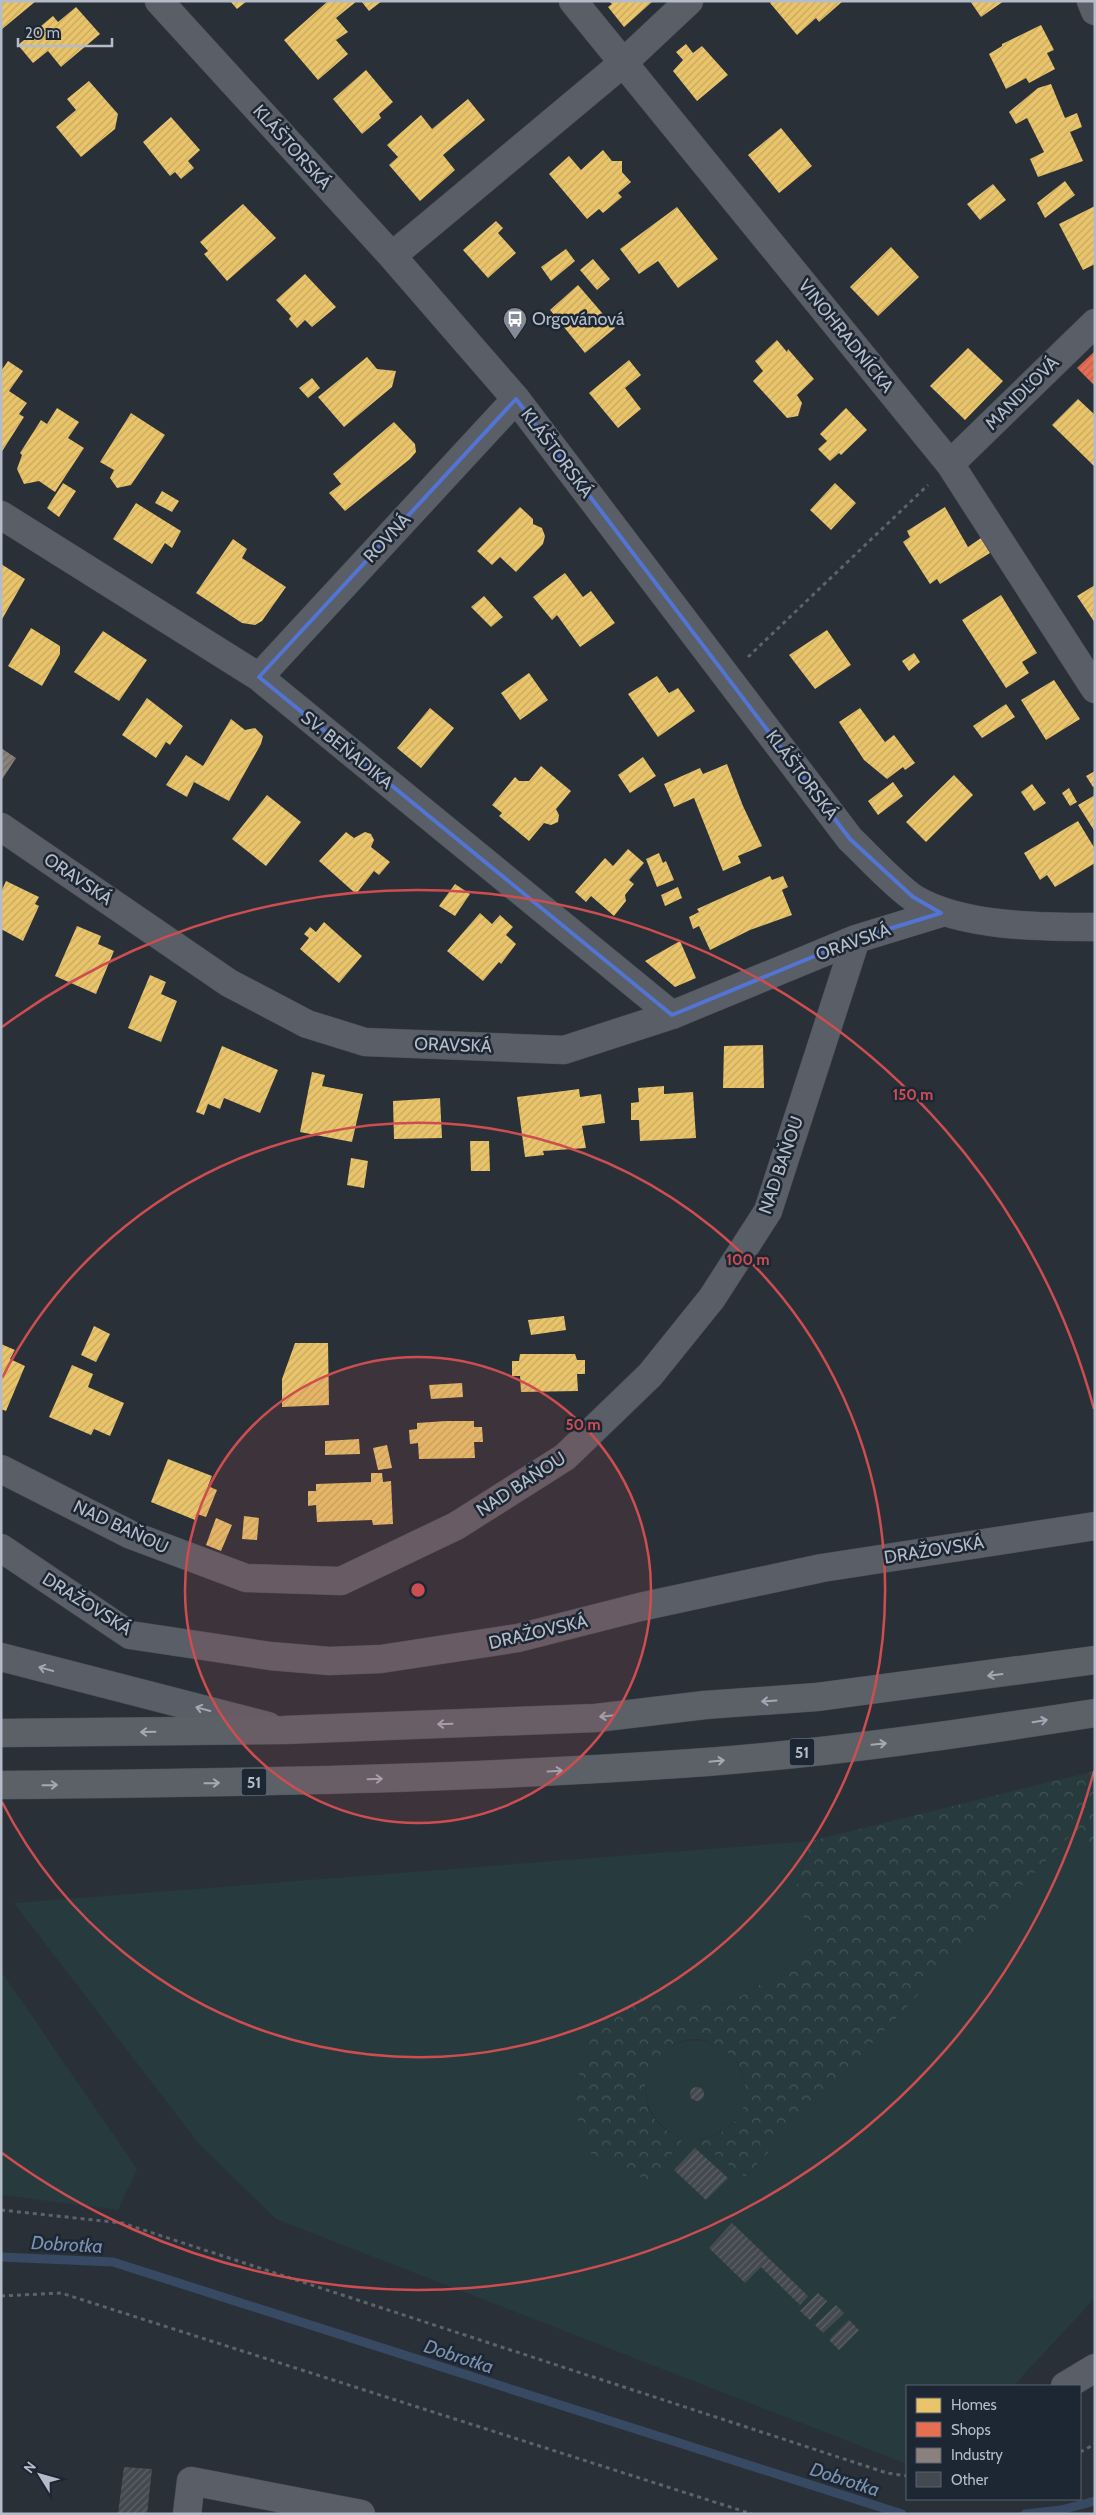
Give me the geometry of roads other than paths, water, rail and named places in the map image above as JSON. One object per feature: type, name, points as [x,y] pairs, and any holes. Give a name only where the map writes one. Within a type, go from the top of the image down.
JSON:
[{"type":"main road","points":[[1,1734],[284,1730],[596,1718],[705,1705],[817,1697],[1095,1660]]},
{"type":"main road","name":"51","points":[[1,1785],[294,1782],[506,1774],[708,1762],[912,1741],[1095,1713]]},
{"type":"street","name":"KLÁŠTORSKÁ","points":[[159,1],[392,256],[516,399],[850,839],[913,897],[941,913]]},
{"type":"street","name":"VINOHRADNÍCKA","points":[[573,1],[950,464],[1095,690]]},
{"type":"street","points":[[392,256],[623,63],[689,1]]},
{"type":"street","points":[[1091,1],[1095,11]]},
{"type":"street","name":"MANDĽOVÁ","points":[[950,464],[1095,324]]},
{"type":"street","name":"ROVNÁ","points":[[258,678],[516,399]]},
{"type":"street","name":"SV. BEŇADIKA","points":[[1,515],[258,678],[672,1015]]},
{"type":"street","name":"ORAVSKÁ","points":[[1,827],[229,983],[307,1024],[365,1042],[564,1050],[672,1015],[856,938],[941,913]]},
{"type":"street","points":[[941,913],[1030,927],[1095,927]]},
{"type":"street","name":"NAD BAŇOU","points":[[1,1469],[131,1535],[246,1578],[342,1581],[456,1526],[565,1457],[650,1375],[712,1298],[768,1211],[856,938]]},
{"type":"street","name":"DRAŽOVSKÁ","points":[[1,1548],[130,1634],[270,1656],[329,1661],[381,1659],[518,1638],[640,1607],[822,1568],[1095,1526]]},
{"type":"street","points":[[1,1657],[284,1730]]},
{"type":"street","points":[[1067,2385],[1095,2368]]},
{"type":"street","points":[[187,2514],[191,2481],[361,2514]]},
{"type":"waterway","name":"Dobrotka","points":[[1,2257],[113,2262],[902,2514]]},
{"type":"waterway","name":"Dobrotka","points":[[1025,2514],[1061,2510],[1095,2501]]},
{"type":"place","name":"Orgovánová","points":[[515,340]]}]
